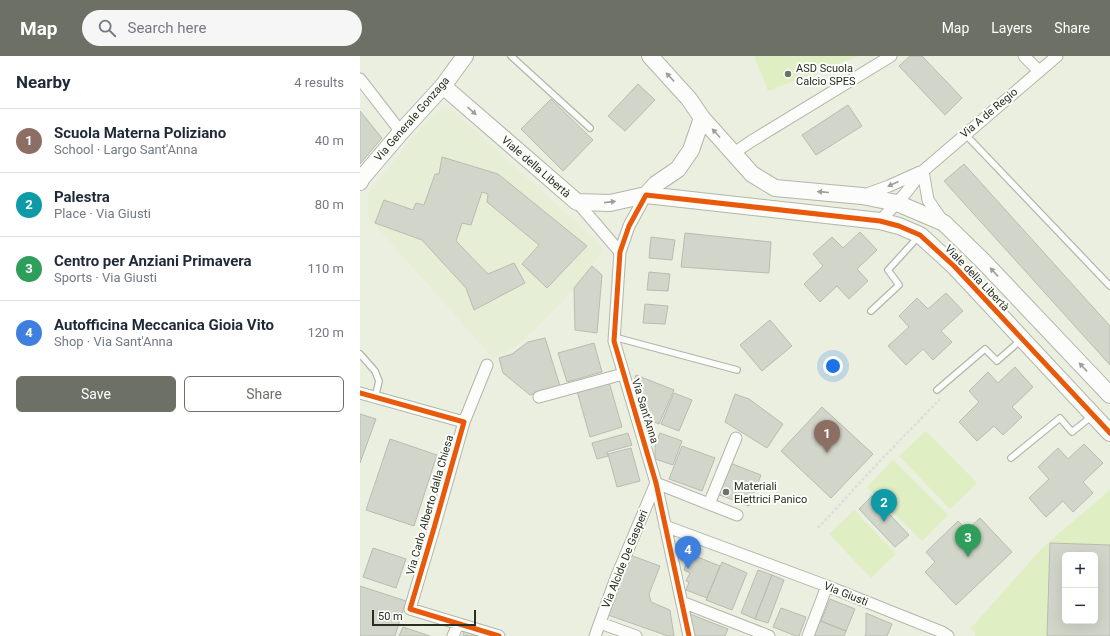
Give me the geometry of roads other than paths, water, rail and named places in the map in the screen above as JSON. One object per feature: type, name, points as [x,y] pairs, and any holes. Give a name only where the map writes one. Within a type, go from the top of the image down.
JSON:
[{"type":"street","name":"Via Generale Gonzaga","points":[[360,180],[443,86],[464,56]]},
{"type":"street","name":"Viale della Libertà","points":[[650,56],[690,99],[702,118],[752,174],[775,188],[862,196],[897,203],[944,223],[984,261],[1110,396]]},
{"type":"street","points":[[734,153],[891,56]]},
{"type":"street","points":[[1024,56],[1038,71]]},
{"type":"street","name":"Via A de Regio","points":[[880,221],[923,171],[1057,56]]},
{"type":"street","points":[[360,79],[401,132]]},
{"type":"street","name":"Viale della Libertà","points":[[443,86],[577,202],[610,203],[646,194],[880,221],[900,226],[920,235],[954,266],[1110,433]]},
{"type":"street","name":"Viale della Libertà","points":[[646,194],[656,184],[678,169],[691,150],[702,118]]},
{"type":"street","points":[[923,171],[928,200],[944,223]]},
{"type":"street","name":"Via A de Regio","points":[[862,196],[923,171]]},
{"type":"street","name":"Via Sant'Anna","points":[[646,194],[629,226],[620,252],[614,341],[656,483],[689,636]]},
{"type":"street","points":[[577,202],[620,252]]},
{"type":"street","points":[[360,393],[464,422],[487,365]]},
{"type":"street","name":"Via Sant'Anna","points":[[540,397],[624,374]]},
{"type":"street","name":"Via Carlo Alberto dalla Chiesa","points":[[464,422],[410,609],[498,636]]},
{"type":"street","points":[[709,504],[736,438]]},
{"type":"street","points":[[656,483],[738,515]]},
{"type":"street","name":"Via Alcide De Gasperi","points":[[595,636],[616,578],[656,483]]},
{"type":"street","name":"Via Giusti","points":[[666,526],[827,586],[942,632],[948,636]]},
{"type":"street","points":[[808,636],[827,586]]},
{"type":"street","points":[[682,602],[769,636]]},
{"type":"street","points":[[600,623],[636,636]]},
{"type":"street","points":[[453,636],[458,624]]},
{"type":"lane","points":[[511,56],[590,128]]},
{"type":"lane","points":[[965,134],[1110,286]]},
{"type":"lane","points":[[871,310],[899,285],[888,270],[920,235]]},
{"type":"lane","points":[[614,337],[737,370]]},
{"type":"lane","points":[[937,390],[985,349],[997,361],[1022,339]]},
{"type":"lane","points":[[360,354],[375,371],[379,381],[375,398]]},
{"type":"lane","points":[[1011,458],[1060,418],[1072,432],[1093,414]]},
{"type":"place","name":"ASD Scuola Calcio SPES","points":[[788,74]]},
{"type":"place","name":"Scuola Materna Poliziano","points":[[827,453]]},
{"type":"place","name":"Materiali Elettrici Panico","points":[[726,492]]},
{"type":"place","name":"Palestra","points":[[884,522]]},
{"type":"place","name":"Centro per Anziani Primavera","points":[[968,557]]},
{"type":"place","name":"Autofficina Meccanica Gioia Vito","points":[[688,569]]}]
